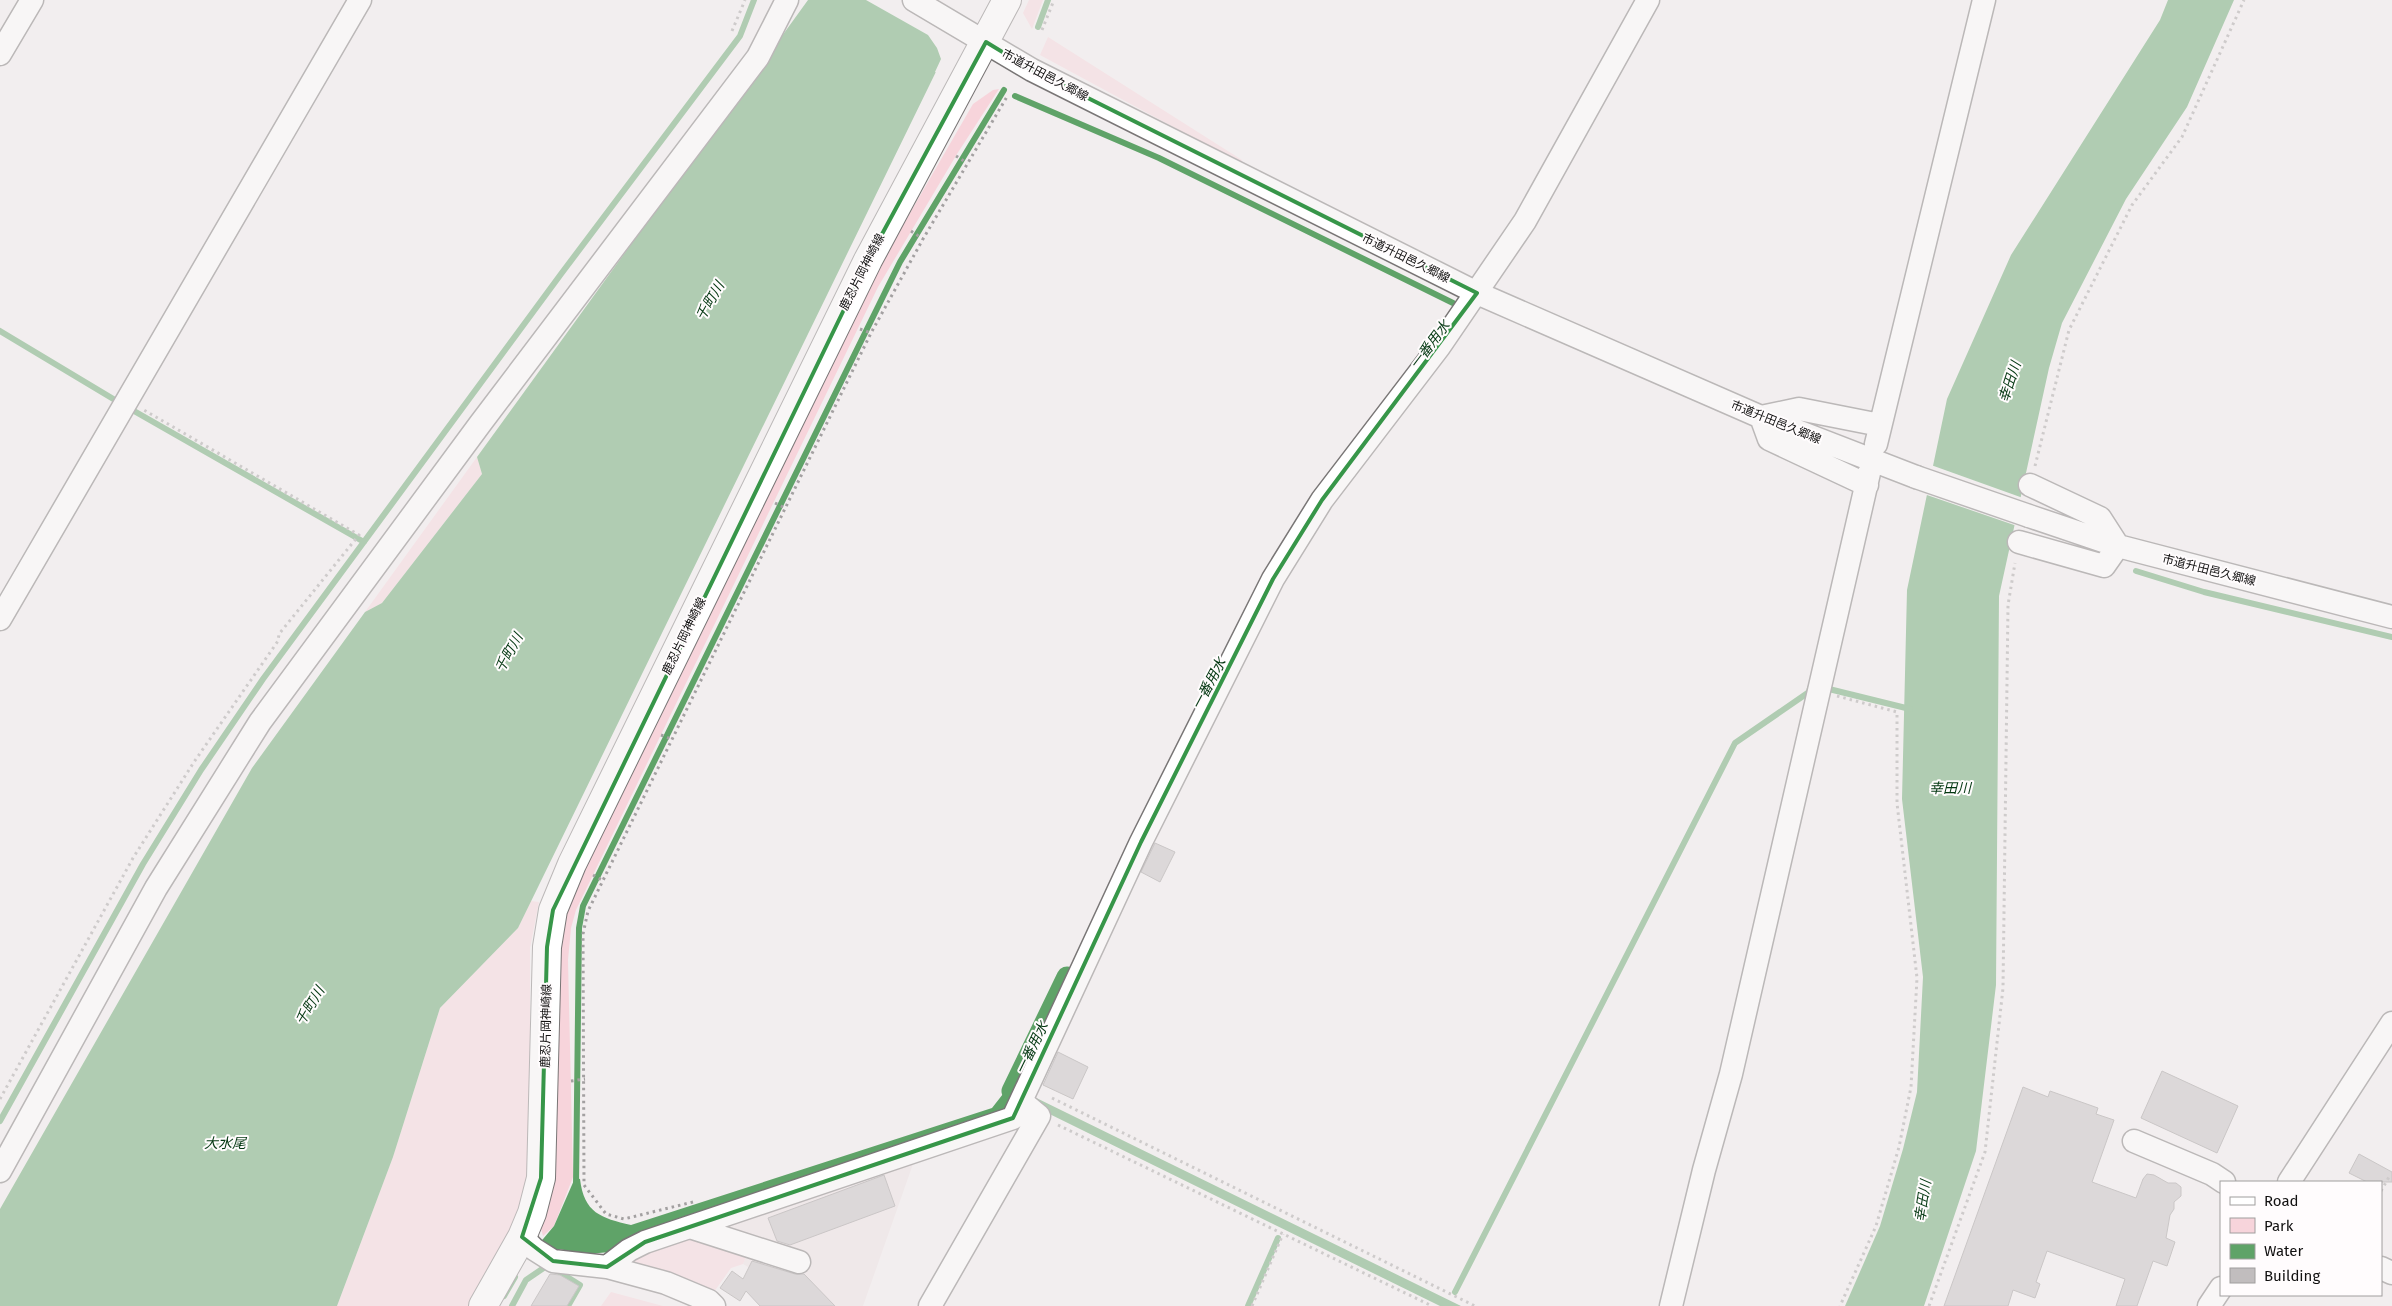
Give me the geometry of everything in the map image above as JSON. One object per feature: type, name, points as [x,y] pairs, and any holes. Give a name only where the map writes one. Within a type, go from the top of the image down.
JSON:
[{"type":"main road","name":"鹿忍片岡神崎線","points":[[483,1306],[528,1243],[532,1213],[541,1178],[548,947],[553,910],[576,855],[976,36],[1007,0]]},
{"type":"street","points":[[0,54],[32,0]]},
{"type":"street","points":[[0,619],[360,0]]},
{"type":"street","points":[[0,1171],[156,888],[260,722],[480,424],[758,58],[787,0]]},
{"type":"street","name":"市道升田邑久郷線","points":[[914,0],[1032,70],[1477,293],[1761,417],[1916,477],[2118,546],[2392,617]]},
{"type":"street","points":[[607,1267],[629,1250],[645,1242],[1013,1118],[1056,1020],[1141,842],[1273,579],[1322,500],[1439,348],[1525,221],[1648,0]]},
{"type":"street","points":[[1671,1306],[1731,1074],[1868,479],[1770,439],[1761,417],[1799,409],[1878,434],[1899,356],[1984,0]]},
{"type":"street","points":[[2019,542],[2104,566],[2118,546],[2100,518],[2030,485]]},
{"type":"street","points":[[2290,1181],[2392,1024]]},
{"type":"street","points":[[930,1306],[1044,1106],[1023,1096]]},
{"type":"street","points":[[2134,1141],[2212,1174],[2222,1181]]},
{"type":"street","points":[[690,1227],[799,1262]]},
{"type":"street","points":[[528,1243],[553,1261],[607,1267],[666,1283],[710,1301],[714,1306]]},
{"type":"street","points":[[2209,1306],[2220,1290]]},
{"type":"path","points":[[732,30],[745,0]]},
{"type":"path","points":[[1042,30],[1054,0]]},
{"type":"path","points":[[2030,485],[2069,330],[2132,205],[2182,137],[2244,0]]},
{"type":"path","points":[[698,1200],[624,1219],[606,1214],[584,1185],[583,934],[588,911],[601,879],[870,333],[965,162],[1008,95]]},
{"type":"path","points":[[956,157],[965,162]]},
{"type":"path","points":[[913,232],[922,238]]},
{"type":"path","points":[[862,330],[870,333]]},
{"type":"path","points":[[0,1099],[133,858],[278,641],[279,634],[357,538],[125,404]]},
{"type":"path","points":[[776,503],[784,507]]},
{"type":"path","points":[[1930,1306],[1985,1152],[2003,988],[2008,605],[2019,542]]},
{"type":"path","points":[[1819,692],[1897,712],[1896,803],[1917,978],[1911,1087],[1899,1147],[1876,1226],[1840,1306]]},
{"type":"path","points":[[663,736],[670,738]]},
{"type":"path","points":[[595,876],[601,879]]},
{"type":"path","points":[[572,1081],[583,1079]]},
{"type":"path","points":[[1044,1106],[1283,1234],[1432,1306]]},
{"type":"path","points":[[1044,1106],[1475,1306]]},
{"type":"path","points":[[2382,1189],[2389,1177],[2392,1178]]},
{"type":"path","points":[[636,1216],[639,1223]]},
{"type":"path","points":[[1252,1306],[1283,1234]]},
{"type":"highlighted area","points":[[986,42],[1032,70],[1477,293],[1322,500],[1273,579],[1141,842],[1013,1118],[645,1242],[607,1267],[553,1261],[522,1237],[541,1178],[547,947],[553,910],[868,260]]},
{"type":"shaded area","points":[[913,1164],[863,1306],[803,1306],[782,1287],[743,1264],[748,1250],[691,1232]]},
{"type":"green space","points":[[1029,0],[1043,0],[1032,29],[1023,13]]},
{"type":"green space","points":[[1048,37],[1242,160],[1240,163],[1040,55]]},
{"type":"green space","points":[[999,89],[957,154],[878,287],[576,910],[571,928],[568,960],[573,1177],[554,1226],[543,1236],[540,1225],[555,1161],[555,954],[562,914],[869,284],[973,104],[993,90]]},
{"type":"green space","points":[[477,457],[482,474],[382,603],[365,612]]},
{"type":"green space","points":[[531,901],[539,902],[530,948],[530,1152],[526,1187],[512,1239],[473,1306],[337,1306],[393,1157],[440,1008],[518,928]]},
{"type":"green space","points":[[691,1232],[749,1250],[743,1264],[731,1268],[711,1296],[628,1267],[640,1250]]},
{"type":"green space","points":[[611,1292],[663,1306],[601,1306]]},
{"type":"water","name":"大水尾","points":[[808,0],[971,0],[518,928],[440,1008],[393,1157],[337,1306],[0,1306],[0,1209],[252,768],[365,612],[382,603],[482,474],[477,457]]},
{"type":"water","name":"幸田川","points":[[2168,0],[2234,0],[2187,107],[2126,199],[2062,323],[2049,368],[1999,596],[1996,985],[1976,1151],[1924,1306],[1845,1306],[1880,1226],[1903,1149],[1917,1092],[1923,977],[1902,799],[1907,590],[1947,399],[2011,255],[2160,20]]},
{"type":"water","points":[[1010,1085],[1461,1306],[1440,1306],[1013,1096],[1000,1115],[610,1252],[588,1254],[558,1249],[547,1264],[533,1251],[554,1226],[575,1178],[580,1179],[585,1200],[590,1207],[611,1220],[631,1225],[992,1108]]},
{"type":"pier","points":[[866,0],[973,0],[938,73],[935,72],[941,59],[937,48],[928,35]]},
{"type":"pier","points":[[1931,465],[2023,498],[2017,526],[1924,494]]},
{"type":"building","points":[[1155,843],[1175,852],[1160,882],[1141,872]]},
{"type":"building","points":[[1058,1052],[1088,1067],[1073,1099],[1043,1085]]},
{"type":"building","points":[[2162,1071],[2238,1106],[2217,1153],[2141,1118]]},
{"type":"building","points":[[2023,1087],[2048,1097],[2050,1091],[2098,1108],[2096,1114],[2114,1120],[2092,1182],[2136,1198],[2143,1179],[2147,1174],[2154,1175],[2168,1183],[2176,1183],[2181,1187],[2181,1196],[2174,1202],[2174,1209],[2170,1215],[2166,1238],[2175,1242],[2167,1266],[2153,1261],[2137,1306],[2116,1306],[2125,1279],[2047,1251],[2036,1282],[2040,1284],[2035,1298],[2013,1290],[2008,1306],[1944,1306]]},
{"type":"building","points":[[2359,1154],[2392,1172],[2392,1182],[2365,1181],[2349,1173]]},
{"type":"building","points":[[884,1175],[895,1206],[790,1245],[777,1241],[768,1218]]},
{"type":"building","points":[[752,1261],[795,1274],[804,1274],[835,1306],[760,1306],[746,1291],[740,1301],[720,1288],[732,1271],[743,1279]]},
{"type":"building","points":[[550,1274],[560,1275],[579,1286],[567,1306],[531,1306]]},
{"type":"waterway","points":[[0,1121],[143,864],[201,770],[263,679],[561,274],[740,36],[754,0]]},
{"type":"waterway","points":[[1038,27],[1048,0]]},
{"type":"waterway","points":[[576,1186],[579,928],[583,906],[900,262],[1004,90]]},
{"type":"waterway","points":[[1015,96],[1159,158],[1453,303]]},
{"type":"waterway","points":[[0,331],[120,403],[364,542]]},
{"type":"waterway","points":[[2136,571],[2204,592],[2392,637]]},
{"type":"waterway","points":[[1455,1292],[1735,743],[1809,692],[1810,688]]},
{"type":"waterway","points":[[1829,689],[1910,709]]},
{"type":"waterway","name":"一番用水","points":[[1012,1091],[1067,977]]},
{"type":"waterway","points":[[1248,1306],[1278,1238]]},
{"type":"waterway","points":[[512,1306],[526,1280],[548,1265],[580,1285],[568,1306]]},
{"type":"waterway","points":[[504,1296],[515,1277]]},
{"type":"water label","name":"千町川","points":[[710,301]]},
{"type":"water label","name":"千町川","points":[[509,653]]},
{"type":"water label","name":"千町川","points":[[310,1006]]}]
